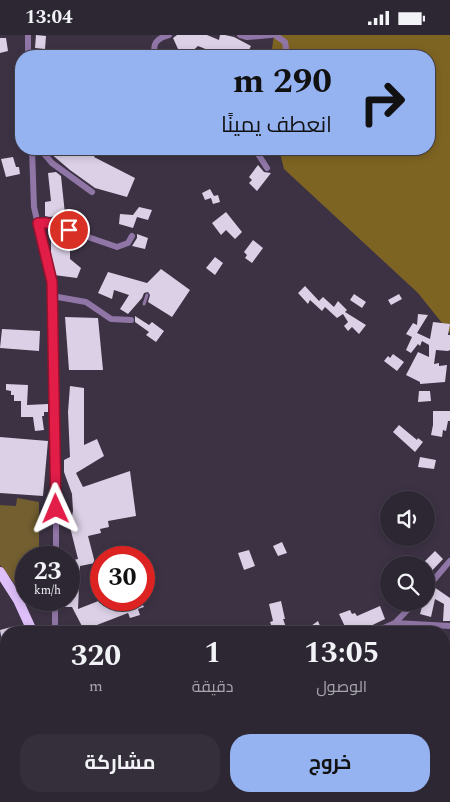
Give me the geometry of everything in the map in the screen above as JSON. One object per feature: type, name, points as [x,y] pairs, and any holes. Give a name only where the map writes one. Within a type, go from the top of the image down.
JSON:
[{"type":"main road","points":[[0,572],[18,599],[30,626]]},
{"type":"street","points":[[28,35],[28,50]]},
{"type":"street","points":[[155,50],[154,45],[156,41],[169,35]]},
{"type":"street","points":[[240,35],[247,37],[269,35]]},
{"type":"street","points":[[275,35],[285,42],[286,50]]},
{"type":"street","points":[[32,155],[34,207],[52,282],[56,546]]},
{"type":"street","points":[[45,155],[52,163],[92,192]]},
{"type":"street","points":[[259,155],[267,168]]},
{"type":"street","points":[[38,223],[56,226],[117,247],[128,243],[132,236]]},
{"type":"street","points":[[52,296],[86,302],[110,319],[131,320]]},
{"type":"street","points":[[435,578],[450,561]]},
{"type":"street","points":[[55,611],[55,626]]},
{"type":"street","points":[[388,626],[395,623],[406,611]]},
{"type":"street","points":[[395,623],[450,626]]},
{"type":"lane","points":[[144,304],[147,295]]},
{"type":"shaded area","points":[[274,35],[450,35],[450,333],[418,293],[284,169],[280,155],[435,155],[435,50],[272,50]]},
{"type":"shaded area","points":[[17,498],[39,502],[39,546],[15,546],[15,584],[0,565],[0,505],[16,506]]},
{"type":"building","points":[[36,35],[46,36],[45,49],[35,48]]},
{"type":"building","points":[[177,35],[207,35],[219,40],[220,35],[225,35],[234,37],[251,46],[249,50],[208,50],[198,46],[194,50],[177,50],[173,38]]},
{"type":"building","points":[[0,38],[6,38],[8,51],[0,53]]},
{"type":"building","points":[[52,155],[95,155],[94,157],[135,178],[127,197],[95,188]]},
{"type":"building","points":[[13,157],[16,167],[19,167],[20,174],[6,177],[1,159]]},
{"type":"building","points":[[258,165],[264,172],[271,173],[257,191],[249,183],[252,180],[249,177]]},
{"type":"building","points":[[56,172],[61,176],[65,214],[50,217],[45,216],[45,202],[51,201],[48,173]]},
{"type":"building","points":[[210,189],[214,196],[218,195],[220,202],[213,204],[211,198],[205,200],[202,193]]},
{"type":"building","points":[[139,207],[152,210],[148,220],[137,217],[133,228],[119,224],[120,214],[133,215]]},
{"type":"building","points":[[226,212],[242,232],[235,239],[226,230],[221,235],[212,223]]},
{"type":"building","points":[[51,231],[70,236],[70,259],[81,268],[77,278],[54,275],[51,261]]},
{"type":"building","points":[[137,234],[148,238],[145,249],[132,246],[137,238]]},
{"type":"building","points":[[253,240],[263,248],[252,263],[245,258],[247,255],[244,252]]},
{"type":"building","points":[[215,257],[223,263],[215,275],[206,268]]},
{"type":"building","points":[[161,269],[190,290],[172,317],[148,302],[150,295],[148,292],[144,293],[128,314],[120,309],[129,295],[114,290],[112,299],[98,293],[108,272],[147,283]]},
{"type":"building","points":[[305,286],[319,301],[323,297],[334,307],[338,301],[347,310],[345,312],[366,325],[359,334],[352,327],[348,331],[344,326],[348,322],[343,314],[337,318],[325,307],[322,311],[310,300],[308,304],[298,293]]},
{"type":"building","points":[[354,294],[366,302],[362,308],[350,300]]},
{"type":"building","points":[[399,294],[402,299],[391,305],[388,300]]},
{"type":"building","points":[[418,314],[428,315],[417,333],[430,339],[433,322],[450,324],[448,335],[450,335],[450,350],[436,350],[434,364],[439,363],[439,366],[447,365],[445,382],[420,384],[420,382],[406,375],[418,352],[429,357],[429,345],[422,341],[420,346],[418,344],[411,353],[406,350],[412,337],[406,334],[413,323],[417,325]]},
{"type":"building","points":[[135,316],[149,325],[152,322],[164,331],[156,342],[146,335],[149,332],[135,322]]},
{"type":"building","points":[[65,317],[98,318],[103,370],[69,370]]},
{"type":"building","points":[[2,329],[40,331],[39,351],[0,348]]},
{"type":"building","points":[[393,354],[404,362],[397,371],[384,361]]},
{"type":"building","points":[[6,384],[28,385],[27,405],[48,404],[48,412],[44,412],[44,416],[42,416],[44,430],[35,431],[33,417],[21,417],[21,401],[14,401],[14,395],[11,395],[11,391],[6,390]]},
{"type":"building","points":[[70,386],[84,388],[84,445],[97,439],[104,456],[76,473],[83,487],[130,471],[136,516],[108,521],[109,527],[100,529],[101,533],[88,536],[91,546],[90,564],[80,566],[80,546],[75,546],[70,527],[73,511],[72,494],[64,472],[64,460],[70,457],[68,412]]},
{"type":"building","points":[[419,391],[430,391],[431,401],[418,402]]},
{"type":"building","points":[[433,411],[450,411],[450,421],[448,421],[446,431],[443,430],[442,437],[431,435]]},
{"type":"building","points":[[399,425],[417,440],[418,438],[423,442],[415,452],[393,432]]},
{"type":"building","points":[[0,437],[48,441],[43,496],[0,493]]},
{"type":"building","points":[[420,457],[436,460],[434,469],[418,467]]},
{"type":"building","points":[[282,542],[287,553],[278,556],[273,546]]},
{"type":"building","points":[[249,550],[255,566],[244,570],[238,553]]},
{"type":"building","points":[[435,551],[443,559],[435,567],[435,556],[430,556]]},
{"type":"building","points":[[435,588],[450,598],[450,621],[443,621],[444,604],[435,599]]},
{"type":"building","points":[[281,601],[286,626],[271,626],[270,622],[273,621],[269,604]]},
{"type":"building","points":[[90,604],[90,611],[139,611],[140,615],[130,618],[128,613],[94,626],[82,626],[74,611],[80,611],[80,608]]},
{"type":"building","points":[[380,606],[380,611],[382,611],[385,619],[370,626],[345,626],[339,614],[350,610],[352,614],[355,613],[357,616]]},
{"type":"building","points":[[421,611],[432,611],[431,617],[420,614]]},
{"type":"building","points":[[318,621],[320,626],[311,626]]},
{"type":"route","points":[[56,509],[52,282],[38,223],[47,223],[69,230]]}]
